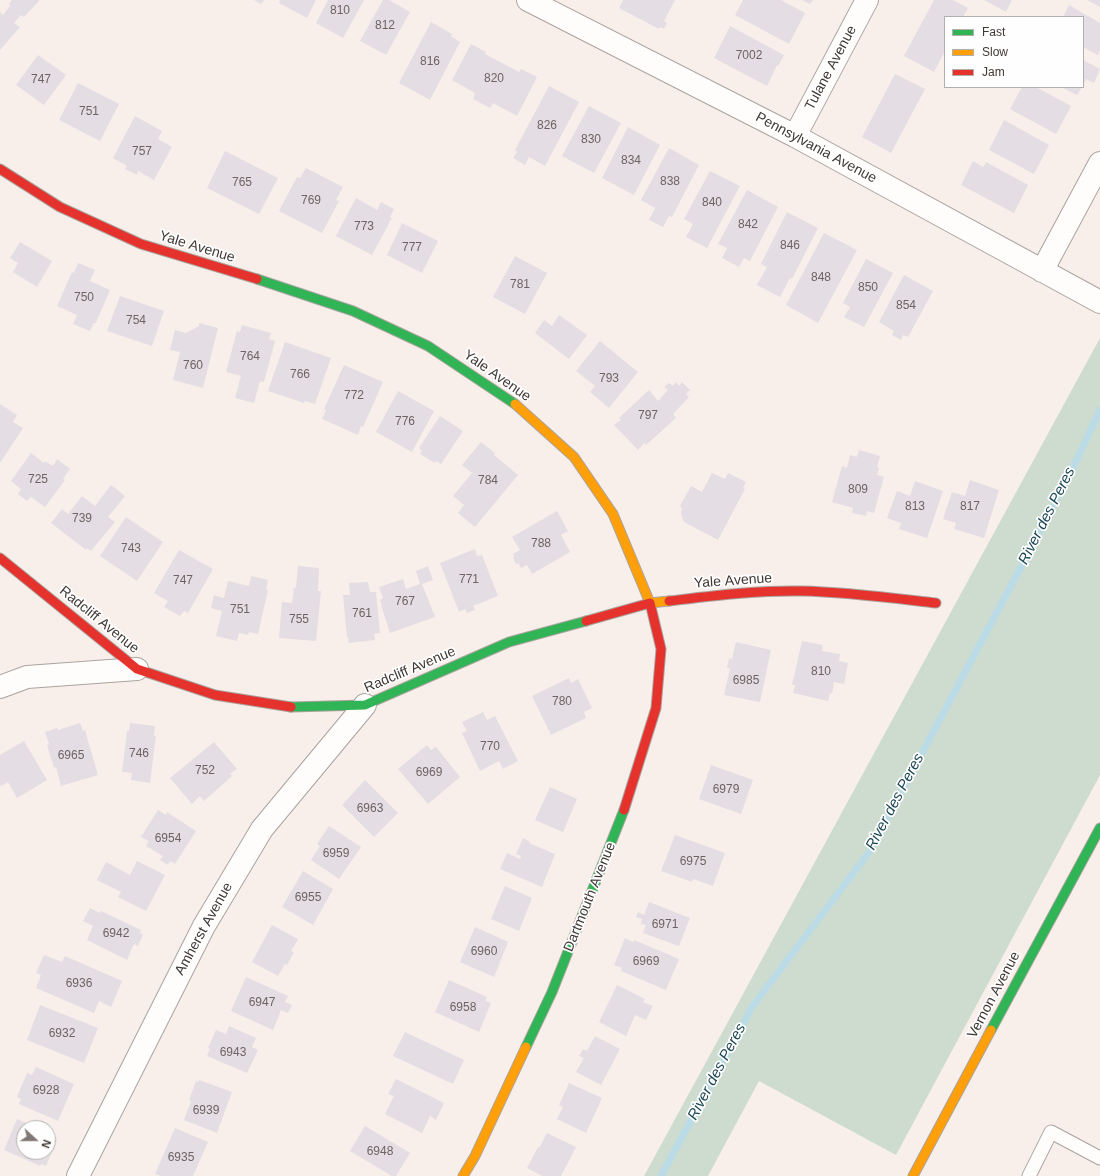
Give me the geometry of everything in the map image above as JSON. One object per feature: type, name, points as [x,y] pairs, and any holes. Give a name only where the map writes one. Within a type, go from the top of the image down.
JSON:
[{"type":"street","name":"Pennsylvania Avenue","points":[[528,0],[554,6],[1100,302]]},
{"type":"street","name":"Tulane Avenue","points":[[795,136],[867,0]]},
{"type":"street","points":[[1042,271],[1100,163]]},
{"type":"street","name":"Yale Avenue","points":[[0,169],[60,207],[141,244],[282,287],[352,311],[428,346],[510,400],[574,457],[613,514],[650,603],[728,594],[800,591],[871,595],[936,603]]},
{"type":"street","name":"Radcliff Avenue","points":[[0,558],[137,669],[215,695],[287,707],[365,705],[509,642],[650,603]]},
{"type":"street","name":"Dartmouth Avenue","points":[[463,1176],[475,1156],[552,992],[621,819],[656,708],[661,649],[650,603]]},
{"type":"street","points":[[0,687],[27,677],[137,669]]},
{"type":"street","name":"Amherst Avenue","points":[[78,1176],[204,926],[262,829],[365,705]]},
{"type":"street","name":"Vernon Avenue","points":[[913,1176],[1100,828]]},
{"type":"lane","points":[[1029,1176],[1051,1132],[1100,1158]]},
{"type":"green space","points":[[1100,338],[1100,775],[896,1155],[759,1081],[708,1176],[644,1176]]},
{"type":"building","points":[[12,0],[39,1],[24,17],[21,15],[14,23],[20,27],[0,50],[0,12],[3,15],[10,6],[9,4]]},
{"type":"building","points":[[254,0],[264,0],[261,4]]},
{"type":"building","points":[[280,0],[316,0],[307,18],[279,3]]},
{"type":"building","points":[[328,0],[364,0],[343,38],[316,23]]},
{"type":"building","points":[[383,0],[389,0],[410,12],[386,55],[360,41]]},
{"type":"building","points":[[623,0],[675,0],[664,21],[667,23],[664,29],[660,27],[659,29],[619,8]]},
{"type":"building","points":[[743,0],[781,0],[805,13],[789,44],[735,15]]},
{"type":"building","points":[[802,0],[813,0],[810,4]]},
{"type":"building","points":[[934,0],[953,0],[968,8],[964,16],[944,16],[944,53],[934,72],[904,56]]},
{"type":"building","points":[[984,0],[1012,0],[1006,12]]},
{"type":"building","points":[[1087,0],[1100,0],[1100,7]]},
{"type":"building","points":[[1069,5],[1100,23],[1100,50],[1098,55],[1084,48],[1084,16],[1064,16]]},
{"type":"building","points":[[431,22],[452,34],[451,36],[460,42],[430,100],[399,83]]},
{"type":"building","points":[[730,26],[784,55],[778,66],[777,65],[767,86],[714,58]]},
{"type":"building","points":[[471,44],[486,52],[485,54],[519,72],[521,69],[537,77],[517,116],[493,103],[490,108],[473,99],[475,93],[452,80]]},
{"type":"building","points":[[38,55],[66,75],[44,105],[16,85]]},
{"type":"building","points":[[1084,61],[1100,69],[1094,83],[1086,79],[1084,84]]},
{"type":"building","points":[[895,74],[925,89],[891,153],[862,137]]},
{"type":"building","points":[[78,83],[119,104],[100,141],[59,120]]},
{"type":"building","points":[[549,86],[579,102],[545,166],[529,157],[525,165],[513,158],[517,152],[515,150]]},
{"type":"building","points":[[1021,88],[1038,88],[1071,106],[1056,134],[1010,109]]},
{"type":"building","points":[[1063,88],[1081,88],[1077,95]]},
{"type":"building","points":[[589,106],[621,123],[594,173],[562,156]]},
{"type":"building","points":[[135,116],[162,131],[158,139],[172,147],[154,180],[138,171],[137,175],[125,169],[127,166],[113,158]]},
{"type":"building","points":[[1004,120],[1049,145],[1034,174],[989,150]]},
{"type":"building","points":[[628,127],[660,145],[634,195],[602,178]]},
{"type":"building","points":[[669,148],[699,165],[672,217],[669,216],[663,227],[649,220],[655,208],[641,200]]},
{"type":"building","points":[[225,151],[278,178],[259,214],[207,188]]},
{"type":"building","points":[[973,161],[983,167],[986,162],[1028,185],[1014,213],[961,185]]},
{"type":"building","points":[[306,168],[343,187],[336,200],[339,201],[322,233],[279,211],[297,177],[300,178]]},
{"type":"building","points":[[710,171],[740,186],[707,248],[686,237],[693,224],[684,219]]},
{"type":"building","points":[[747,190],[778,207],[750,261],[744,258],[739,267],[722,258],[727,248],[718,244]]},
{"type":"building","points":[[356,198],[377,210],[381,202],[394,209],[390,217],[392,218],[372,255],[336,236]]},
{"type":"building","points":[[787,212],[818,228],[792,279],[790,278],[780,297],[757,285],[767,267],[761,264]]},
{"type":"building","points":[[402,223],[438,241],[422,273],[387,255]]},
{"type":"building","points":[[824,233],[857,250],[818,323],[786,305]]},
{"type":"building","points":[[20,242],[52,261],[37,287],[13,272],[18,263],[10,258]]},
{"type":"building","points":[[515,256],[547,273],[525,314],[493,297]]},
{"type":"building","points":[[866,259],[893,273],[864,327],[844,317],[850,307],[843,303]]},
{"type":"building","points":[[78,263],[95,270],[90,281],[110,290],[96,323],[94,323],[90,331],[73,324],[77,315],[57,306],[72,272],[74,273]]},
{"type":"building","points":[[904,275],[933,291],[908,337],[903,335],[901,340],[892,335],[894,331],[879,322]]},
{"type":"building","points":[[120,296],[164,311],[152,346],[107,331]]},
{"type":"building","points":[[559,315],[587,335],[569,359],[535,333],[544,320],[552,326]]},
{"type":"building","points":[[199,323],[218,328],[203,388],[173,380],[180,352],[170,350],[175,330],[186,333],[199,326]]},
{"type":"building","points":[[242,325],[271,333],[269,339],[275,341],[264,382],[260,381],[254,403],[235,398],[241,376],[226,372],[237,331],[240,332]]},
{"type":"building","points":[[600,341],[638,372],[609,408],[590,392],[595,386],[576,371]]},
{"type":"building","points":[[285,342],[331,358],[315,404],[305,401],[304,403],[268,391]]},
{"type":"building","points":[[344,365],[383,382],[358,435],[322,419],[326,410],[324,409]]},
{"type":"building","points":[[676,382],[679,386],[682,382],[690,390],[686,394],[689,397],[673,414],[676,418],[646,445],[644,443],[638,450],[614,425],[621,420],[619,418],[649,390],[658,401],[668,390],[664,387],[669,383],[673,386]]},
{"type":"building","points":[[398,391],[434,411],[412,452],[376,432]]},
{"type":"building","points":[[0,404],[17,415],[13,422],[23,428],[0,463]]},
{"type":"building","points":[[440,416],[463,431],[441,464],[436,461],[435,463],[420,454],[422,451],[419,448]]},
{"type":"building","points":[[481,442],[518,475],[475,527],[458,513],[464,505],[453,496],[472,473],[462,465]]},
{"type":"building","points":[[859,450],[880,456],[877,467],[879,468],[877,475],[884,477],[874,513],[867,511],[866,516],[852,513],[853,508],[832,502],[842,466],[847,468],[850,455],[857,457]]},
{"type":"building","points":[[31,453],[44,463],[45,461],[53,466],[57,459],[70,469],[63,479],[65,480],[45,507],[31,497],[27,501],[18,494],[21,489],[11,481]]},
{"type":"building","points":[[712,473],[725,479],[728,473],[746,482],[743,488],[745,489],[718,540],[684,522],[681,514],[682,508],[680,506],[691,486],[702,492]]},
{"type":"building","points":[[970,480],[999,490],[984,538],[954,529],[956,523],[943,519],[952,492],[965,496]]},
{"type":"building","points":[[915,481],[943,491],[927,538],[899,529],[901,523],[887,518],[897,491],[910,496]]},
{"type":"building","points":[[111,485],[125,496],[108,517],[115,522],[91,551],[87,548],[86,550],[51,523],[62,509],[68,514],[82,496],[95,506]]},
{"type":"building","points":[[557,511],[568,531],[561,535],[570,552],[532,574],[527,565],[521,568],[518,563],[516,564],[513,554],[520,550],[512,537]]},
{"type":"building","points":[[126,517],[163,542],[137,581],[100,556]]},
{"type":"building","points":[[475,549],[477,556],[482,555],[498,596],[473,606],[475,610],[467,613],[465,609],[459,612],[440,563]]},
{"type":"building","points":[[179,550],[213,569],[188,613],[184,611],[180,616],[164,607],[168,601],[154,593]]},
{"type":"building","points":[[298,566],[319,568],[318,591],[321,591],[316,641],[279,638],[282,602],[292,603],[294,587],[296,588]]},
{"type":"building","points":[[428,566],[433,580],[422,584],[435,617],[390,633],[381,605],[380,600],[383,598],[379,587],[403,579],[406,589],[420,584],[416,571]]},
{"type":"building","points":[[251,576],[268,580],[266,590],[268,590],[258,634],[249,632],[248,635],[239,633],[237,641],[216,636],[222,611],[211,608],[214,595],[224,598],[228,581],[249,586]]},
{"type":"building","points":[[368,582],[370,592],[376,592],[380,633],[374,634],[375,640],[349,643],[347,637],[343,595],[350,595],[349,583]]},
{"type":"building","points":[[802,641],[823,645],[822,651],[840,654],[839,661],[848,663],[844,684],[834,682],[832,694],[830,693],[828,701],[793,693],[795,685],[792,685]]},
{"type":"building","points":[[736,642],[771,650],[760,702],[724,695],[730,668],[727,668],[729,658],[732,659]]},
{"type":"building","points":[[569,678],[571,683],[578,679],[592,708],[584,712],[586,718],[551,735],[532,696]]},
{"type":"building","points":[[483,712],[487,720],[495,716],[518,761],[503,769],[499,761],[480,771],[462,733],[467,731],[462,722]]},
{"type":"building","points":[[80,723],[83,731],[85,730],[98,775],[61,786],[56,767],[54,768],[47,745],[49,744],[45,732],[57,728],[58,730]]},
{"type":"building","points":[[130,723],[155,726],[154,736],[156,736],[150,783],[131,780],[132,773],[122,772],[127,731],[129,731]]},
{"type":"building","points":[[24,741],[47,780],[17,798],[8,782],[1,786],[0,784],[0,755]]},
{"type":"building","points":[[214,742],[237,769],[230,774],[232,776],[204,801],[200,796],[192,804],[170,778]]},
{"type":"building","points":[[427,745],[431,750],[436,747],[460,777],[428,804],[398,769]]},
{"type":"building","points":[[711,765],[753,780],[741,814],[699,799]]},
{"type":"building","points":[[365,780],[398,813],[374,837],[342,805]]},
{"type":"building","points":[[550,787],[577,799],[563,832],[535,820]]},
{"type":"building","points":[[158,810],[166,815],[167,812],[196,831],[175,864],[170,861],[168,865],[160,860],[163,856],[146,846],[149,841],[141,837]]},
{"type":"building","points":[[329,826],[361,847],[339,879],[311,860],[320,846],[317,844]]},
{"type":"building","points":[[675,835],[725,853],[713,886],[693,879],[692,882],[661,871]]},
{"type":"building","points":[[523,838],[530,842],[529,843],[555,854],[542,887],[500,869],[507,853],[520,859],[521,856],[516,854]]},
{"type":"building","points":[[137,861],[165,875],[146,911],[118,897],[121,892],[97,880],[106,862],[130,875]]},
{"type":"building","points":[[303,871],[333,889],[313,925],[282,907]]},
{"type":"building","points":[[505,886],[532,898],[519,931],[491,919]]},
{"type":"building","points":[[649,902],[690,918],[679,946],[643,933],[646,925],[641,924],[642,919],[636,917],[638,912],[644,915]]},
{"type":"building","points":[[90,908],[100,913],[101,911],[141,930],[140,933],[143,935],[138,946],[134,944],[127,960],[87,940],[93,926],[83,921]]},
{"type":"building","points":[[272,925],[298,939],[291,951],[294,952],[287,965],[285,964],[278,976],[252,962]]},
{"type":"building","points":[[475,927],[508,942],[494,977],[460,962]]},
{"type":"building","points":[[625,938],[633,942],[634,940],[679,959],[666,990],[621,971],[622,968],[614,965]]},
{"type":"building","points":[[44,955],[62,962],[65,956],[122,981],[111,1007],[99,1001],[94,1013],[36,988],[41,975],[36,973]]},
{"type":"building","points":[[246,977],[288,996],[285,1002],[292,1005],[288,1013],[281,1010],[273,1030],[231,1011]]},
{"type":"building","points":[[449,980],[487,997],[486,1001],[491,1003],[479,1032],[435,1012]]},
{"type":"building","points":[[617,985],[645,999],[643,1002],[653,1006],[646,1020],[635,1015],[626,1036],[599,1022]]},
{"type":"building","points":[[40,1005],[98,1028],[84,1063],[27,1040]]},
{"type":"building","points":[[229,1026],[256,1038],[252,1047],[258,1050],[247,1073],[207,1056],[210,1049],[208,1048],[216,1030],[226,1034]]},
{"type":"building","points":[[405,1032],[464,1060],[453,1084],[393,1056]]},
{"type":"building","points":[[595,1036],[620,1049],[601,1085],[576,1072],[584,1058],[579,1056],[583,1049],[587,1051]]},
{"type":"building","points":[[36,1067],[74,1084],[58,1121],[19,1104],[21,1099],[17,1097],[27,1073],[32,1075]]},
{"type":"building","points":[[396,1079],[444,1103],[436,1120],[430,1116],[422,1133],[385,1114],[394,1096],[388,1094]]},
{"type":"building","points":[[199,1080],[232,1092],[217,1133],[184,1120],[196,1081],[198,1082]]},
{"type":"building","points":[[569,1083],[602,1098],[586,1133],[557,1119],[563,1107],[559,1105]]},
{"type":"building","points":[[16,1121],[16,1155],[4,1150]]},
{"type":"building","points":[[365,1126],[410,1153],[396,1176],[392,1176],[350,1151]]},
{"type":"building","points":[[175,1128],[208,1142],[193,1176],[161,1176],[155,1174]]},
{"type":"building","points":[[547,1133],[576,1147],[561,1176],[542,1176],[527,1168]]},
{"type":"building","points":[[26,1160],[48,1160],[46,1166],[41,1164],[40,1166]]},
{"type":"waterway","name":"River des Peres","points":[[661,1176],[752,1007],[870,851],[1065,484],[1100,410]]},
{"type":"traffic: fast","points":[[257,279],[353,311],[428,346],[515,404]]},
{"type":"traffic: fast","points":[[291,707],[365,705],[509,642],[586,621]]},
{"type":"traffic: fast","points":[[526,1047],[552,992],[624,810]]},
{"type":"traffic: fast","points":[[991,1030],[1100,828]]},
{"type":"traffic: slow","points":[[515,404],[574,457],[613,514],[650,603],[669,601]]},
{"type":"traffic: slow","points":[[913,1176],[991,1030]]},
{"type":"traffic: slow","points":[[463,1176],[475,1156],[526,1047]]},
{"type":"traffic: jam","points":[[0,169],[60,207],[141,244],[257,279]]},
{"type":"traffic: jam","points":[[0,558],[137,669],[215,695],[291,707]]},
{"type":"traffic: jam","points":[[669,601],[752,592],[802,591],[853,594],[936,603]]},
{"type":"traffic: jam","points":[[586,621],[650,603],[661,649],[656,708],[624,810]]}]
